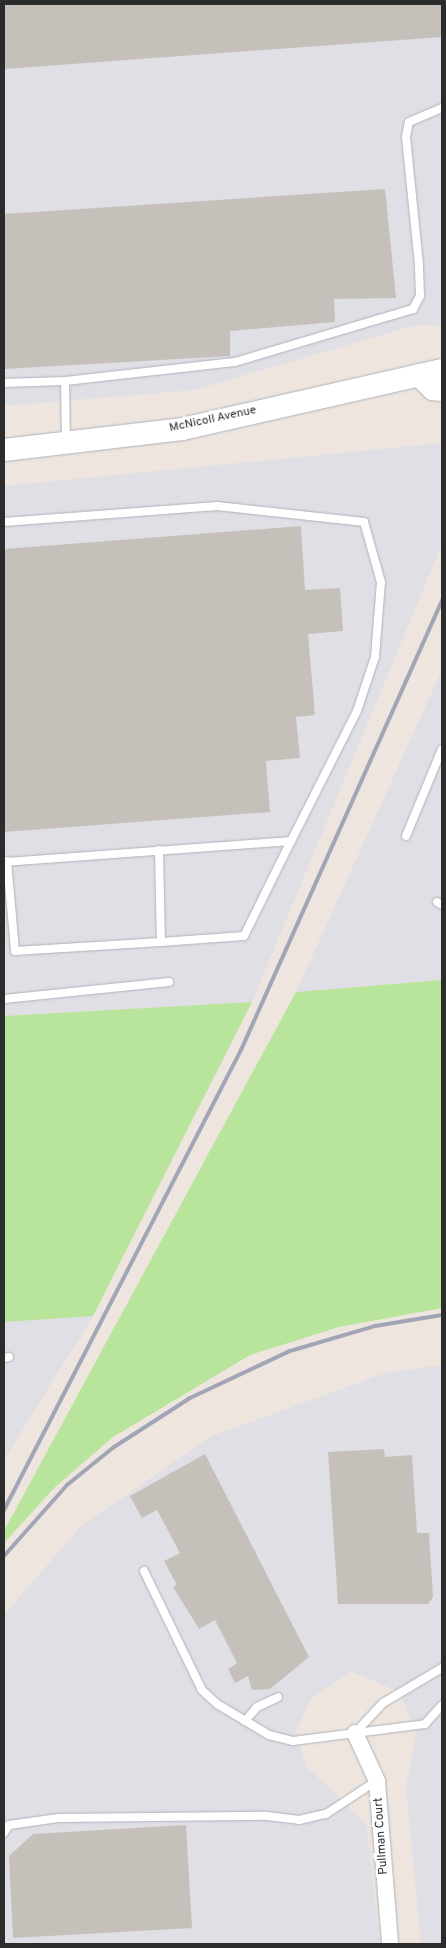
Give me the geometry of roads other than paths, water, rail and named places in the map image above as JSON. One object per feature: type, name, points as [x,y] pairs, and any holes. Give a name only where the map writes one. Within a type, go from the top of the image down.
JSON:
[{"type":"main road","name":"McNicoll Avenue","points":[[4,450],[182,429],[442,370]]},
{"type":"main road","points":[[419,375],[433,389],[442,390]]},
{"type":"street","name":"Pullman Court","points":[[355,1732],[377,1780],[390,1944]]},
{"type":"lane","points":[[4,384],[65,381],[235,362],[413,309],[420,296],[419,265],[406,137],[409,122],[442,108]]},
{"type":"lane","points":[[65,381],[66,442]]},
{"type":"lane","points":[[4,522],[217,506],[364,522],[381,582],[374,658],[357,712],[290,841],[244,936],[15,951],[5,861],[290,841]]},
{"type":"lane","points":[[406,836],[442,749]]},
{"type":"lane","points":[[159,850],[161,942]]},
{"type":"lane","points":[[4,999],[169,982]]},
{"type":"lane","points":[[144,1571],[202,1690],[245,1721],[293,1741],[425,1724],[442,1705]]},
{"type":"lane","points":[[355,1732],[383,1703],[442,1668]]},
{"type":"lane","points":[[245,1721],[257,1706],[278,1697]]},
{"type":"lane","points":[[4,1833],[9,1825],[60,1818],[267,1816],[299,1820],[326,1814],[377,1780]]},
{"type":"railway","points":[[4,1510],[241,1050],[442,600]]},
{"type":"railway","points":[[4,1556],[67,1485],[114,1447],[190,1398],[290,1351],[375,1326],[442,1315]]}]
